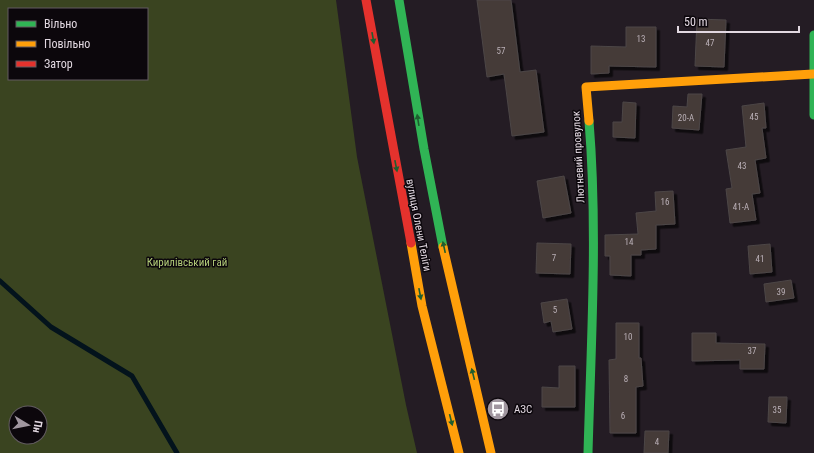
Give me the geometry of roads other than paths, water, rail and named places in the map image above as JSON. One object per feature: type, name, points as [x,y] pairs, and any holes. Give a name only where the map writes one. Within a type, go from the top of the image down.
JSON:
[{"type":"main road","name":"вулиця Олени Теліги","points":[[366,0],[422,306],[459,453]]},
{"type":"main road","name":"вулиця Олени Теліги","points":[[399,0],[426,158],[454,297],[491,453]]},
{"type":"main road","points":[[814,35],[814,115]]},
{"type":"main road","name":"Лютневий провулок","points":[[588,453],[593,240],[591,149],[586,87],[813,74]]},
{"type":"waterway","points":[[0,281],[51,327],[132,376],[177,453]]},
{"type":"place","name":"АЗС","points":[[498,409]]},
{"type":"park label","name":"Кирилівський гай","points":[[187,262]]}]
